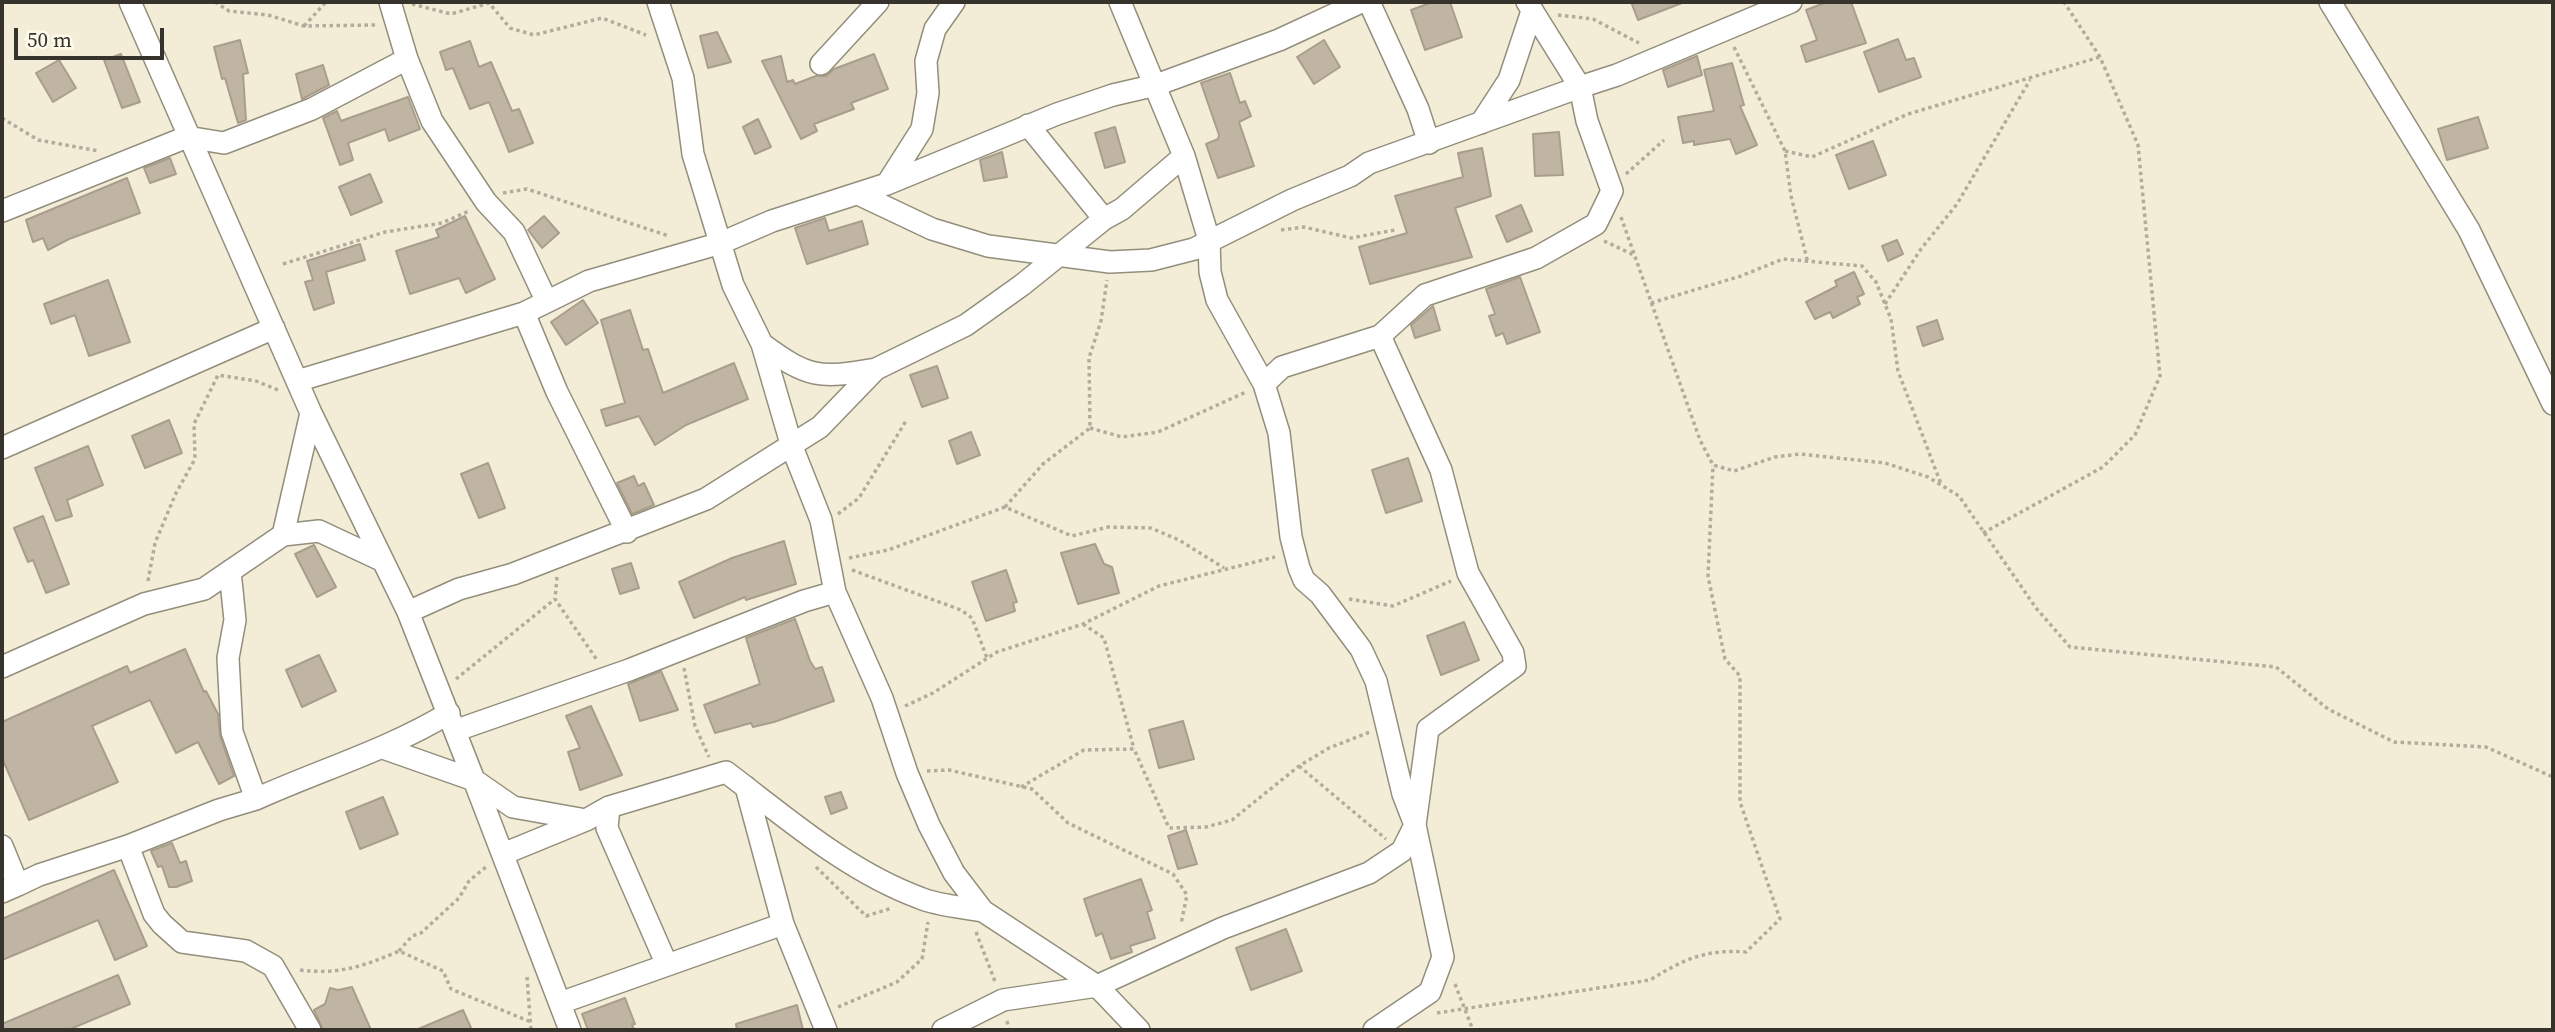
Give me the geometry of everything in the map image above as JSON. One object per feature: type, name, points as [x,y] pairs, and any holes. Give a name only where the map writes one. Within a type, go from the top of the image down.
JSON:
[{"type":"street","points":[[130,2],[187,137],[274,328],[291,387],[311,413],[408,612],[453,721],[570,1030]]},
{"type":"street","points":[[390,2],[407,59],[432,121],[486,202],[514,232],[546,300]]},
{"type":"street","points":[[658,2],[683,78],[693,155],[733,285],[762,344],[792,447],[822,526],[835,592],[887,714],[907,773],[954,873],[975,909]]},
{"type":"street","points":[[821,64],[878,2]]},
{"type":"street","points":[[1120,2],[1184,156],[1209,240],[1210,272],[1217,300],[1264,384],[1279,433],[1295,552],[1304,580],[1320,594],[1361,649],[1376,681],[1403,794],[1415,825],[1443,957],[1430,992],[1374,1030]]},
{"type":"street","points":[[291,387],[524,313],[589,281],[721,243],[772,221],[887,184],[1028,125],[1113,95],[1156,85],[1279,40],[1361,2]]},
{"type":"street","points":[[1369,2],[1418,109],[1429,143]]},
{"type":"street","points":[[858,194],[932,229],[988,246],[1110,262],[1150,260],[1194,249],[1350,176],[1369,163],[1479,125],[1664,55],[1791,2]]},
{"type":"street","points":[[2330,2],[2469,230],[2553,404]]},
{"type":"street","points":[[887,184],[922,129],[928,93],[926,61],[935,29],[948,4]]},
{"type":"street","points":[[1479,125],[1509,80],[1530,6]]},
{"type":"street","points":[[1264,384],[1282,367],[1380,336],[1425,295],[1536,258],[1596,224],[1612,191],[1587,121],[1580,87],[1530,6]]},
{"type":"street","points":[[2,211],[187,137],[225,143],[312,109],[407,59]]},
{"type":"street","points":[[1028,125],[1104,219]]},
{"type":"street","points":[[762,344],[809,374],[825,376],[876,369],[966,325],[1063,254],[1104,219],[1122,209],[1184,156]]},
{"type":"street","points":[[524,313],[557,393],[627,532]]},
{"type":"street","points":[[2,448],[274,328]]},
{"type":"street","points":[[943,1030],[1003,1000],[1097,986],[1223,928],[1369,873],[1402,851],[1415,825],[1428,729],[1515,666],[1513,653],[1468,573],[1441,470],[1380,336]]},
{"type":"street","points":[[408,612],[459,589],[560,557],[706,499],[820,427],[876,369]]},
{"type":"street","points":[[284,535],[311,413]]},
{"type":"street","points":[[2,667],[144,604],[204,589],[284,535],[319,531],[382,561]]},
{"type":"street","points":[[230,571],[236,620],[228,659],[232,732],[256,799]]},
{"type":"street","points":[[2,846],[10,888],[39,874],[128,846],[219,810],[256,799],[317,771],[453,721],[629,670],[804,601],[835,592]]},
{"type":"street","points":[[383,748],[474,780],[513,807],[586,820]]},
{"type":"street","points":[[503,854],[586,820],[609,807],[726,772],[790,824],[872,874],[931,901],[975,909],[1097,986],[1139,1030]]},
{"type":"street","points":[[746,787],[783,924],[823,1022]]},
{"type":"street","points":[[609,807],[607,828],[667,965]]},
{"type":"street","points":[[128,846],[154,914],[171,933],[182,942],[246,951],[274,966],[310,1030]]},
{"type":"street","points":[[560,1003],[783,924]]},
{"type":"path","points":[[215,2],[229,11],[268,15],[304,26],[356,23],[399,28]]},
{"type":"path","points":[[304,26],[326,2]]},
{"type":"path","points":[[404,2],[451,14],[489,3],[510,28],[534,35],[602,18],[671,44]]},
{"type":"path","points":[[1983,533],[2103,467],[2135,435],[2160,376],[2138,145],[2100,57],[2064,2]]},
{"type":"path","points":[[1530,6],[1593,19],[1664,55]]},
{"type":"path","points":[[1725,29],[1785,151],[1791,197],[1808,263]]},
{"type":"path","points":[[1785,151],[1812,157],[1908,114],[2100,57]]},
{"type":"path","points":[[1885,304],[1921,248],[1957,204],[2031,78]]},
{"type":"path","points":[[2,118],[38,140],[135,159]]},
{"type":"path","points":[[1430,1014],[1650,980],[1675,964],[1714,950],[1746,952],[1780,919],[1740,802],[1740,676],[1725,659],[1708,576],[1713,465],[1700,440],[1612,191],[1664,141]]},
{"type":"path","points":[[283,264],[385,232],[442,223],[499,193],[527,189],[614,220],[648,227]]},
{"type":"path","points":[[1280,230],[1304,227],[1351,238],[1395,230]]},
{"type":"path","points":[[1584,231],[1634,255]]},
{"type":"path","points":[[1651,303],[1783,259],[1808,263],[1836,261],[1862,266],[1877,282],[1885,304],[1895,340],[1898,370],[1942,486]]},
{"type":"path","points":[[1090,429],[1089,358],[1101,321],[1110,262]]},
{"type":"path","points":[[144,604],[155,543],[176,493],[195,459],[194,424],[218,375],[291,387]]},
{"type":"path","points":[[1090,429],[1122,437],[1158,432],[1264,384]]},
{"type":"path","points":[[822,526],[859,498],[906,421]]},
{"type":"path","points":[[830,562],[888,550],[1005,507],[1043,464],[1090,429]]},
{"type":"path","points":[[1713,465],[1734,471],[1775,457],[1800,454],[1885,463],[1928,477],[1959,496],[2036,608],[2070,647],[2276,667],[2328,709],[2394,742],[2486,747],[2553,777]]},
{"type":"path","points":[[1005,507],[1072,536],[1108,527],[1151,528],[1179,540],[1224,568]]},
{"type":"path","points":[[887,714],[933,694],[997,652],[1083,624],[1159,586],[1295,552]]},
{"type":"path","points":[[560,557],[555,598],[595,659],[629,670]]},
{"type":"path","points":[[830,562],[961,610],[972,618],[987,658]]},
{"type":"path","points":[[1320,594],[1394,606],[1468,573]]},
{"type":"path","points":[[441,692],[555,598]]},
{"type":"path","points":[[1083,624],[1104,638],[1134,749],[1169,828],[1206,827],[1232,820],[1299,766],[1329,748],[1387,725]]},
{"type":"path","points":[[681,650],[695,726],[707,756],[726,772]]},
{"type":"path","points":[[1021,787],[1084,750],[1134,749]]},
{"type":"path","points":[[1299,766],[1402,851]]},
{"type":"path","points":[[907,773],[949,770],[1032,789],[1068,823],[1173,874],[1187,895],[1175,950]]},
{"type":"path","points":[[274,966],[324,973],[361,968],[399,951],[412,936],[421,933],[459,898],[469,881],[503,854]]},
{"type":"path","points":[[823,1022],[897,982],[922,960],[931,901]]},
{"type":"path","points":[[975,909],[1003,1000]]},
{"type":"path","points":[[399,951],[443,971],[451,989],[531,1022]]},
{"type":"path","points":[[1443,957],[1466,1008],[1472,1030]]},
{"type":"building","points":[[1433,2],[1450,2],[1462,37],[1425,50],[1411,10]]},
{"type":"building","points":[[1631,2],[1682,2],[1682,3],[1638,20]]},
{"type":"building","points":[[1827,2],[1851,2],[1866,43],[1806,62],[1801,46],[1817,40],[1806,10]]},
{"type":"building","points":[[717,32],[731,62],[708,68],[700,36]]},
{"type":"building","points":[[1898,39],[1906,60],[1914,58],[1921,77],[1879,92],[1864,52]]},
{"type":"building","points":[[240,40],[248,73],[243,74],[246,120],[238,123],[214,47]]},
{"type":"building","points":[[1324,40],[1340,67],[1314,84],[1297,57]]},
{"type":"building","points":[[470,41],[479,67],[491,62],[512,111],[519,109],[533,143],[509,152],[489,102],[470,109],[453,68],[446,70],[440,52]]},
{"type":"building","points":[[121,54],[140,102],[122,108],[104,60]]},
{"type":"building","points":[[874,54],[888,89],[851,103],[854,109],[814,124],[817,131],[801,139],[762,61],[781,56],[787,82],[793,80],[795,84],[816,76],[826,76],[834,69]]},
{"type":"building","points":[[1697,56],[1702,75],[1668,87],[1663,70]]},
{"type":"building","points":[[59,60],[76,88],[53,102],[36,73]]},
{"type":"building","points":[[1732,63],[1744,105],[1740,106],[1757,145],[1736,154],[1730,139],[1694,145],[1694,141],[1683,143],[1678,117],[1714,111],[1704,70]]},
{"type":"building","points":[[323,65],[329,85],[302,99],[296,74]]},
{"type":"building","points":[[1230,73],[1240,103],[1245,101],[1251,116],[1239,122],[1254,166],[1218,178],[1206,144],[1218,139],[1219,135],[1201,83]]},
{"type":"building","points":[[408,97],[420,129],[389,141],[385,129],[348,143],[353,160],[340,165],[323,118],[337,111],[341,121]]},
{"type":"building","points":[[2478,117],[2488,148],[2447,160],[2438,129]]},
{"type":"building","points":[[758,119],[771,147],[755,154],[743,127]]},
{"type":"building","points":[[1115,127],[1125,162],[1105,168],[1095,133]]},
{"type":"building","points":[[1559,132],[1563,175],[1535,176],[1533,134]]},
{"type":"building","points":[[1873,141],[1886,175],[1849,189],[1836,155]]},
{"type":"building","points":[[1482,148],[1491,196],[1455,208],[1472,257],[1370,284],[1359,247],[1407,233],[1395,196],[1463,177],[1458,153]]},
{"type":"building","points":[[1002,152],[1007,177],[984,181],[980,160]]},
{"type":"building","points":[[170,158],[176,174],[150,183],[144,168]]},
{"type":"building","points":[[370,174],[382,202],[351,215],[339,187]]},
{"type":"building","points":[[127,178],[140,213],[69,239],[48,250],[43,238],[33,242],[26,220]]},
{"type":"building","points":[[1521,205],[1532,231],[1507,242],[1496,216]]},
{"type":"building","points":[[465,216],[495,279],[466,293],[459,278],[410,294],[396,251],[439,237],[436,230]]},
{"type":"building","points":[[544,216],[559,233],[542,248],[528,230]]},
{"type":"building","points":[[825,218],[829,231],[862,221],[868,244],[807,264],[795,228]]},
{"type":"building","points":[[1897,240],[1903,254],[1888,261],[1882,246]]},
{"type":"building","points":[[360,244],[365,260],[326,272],[334,303],[314,310],[305,282],[313,280],[307,261]]},
{"type":"building","points":[[1854,272],[1864,294],[1857,297],[1860,304],[1833,318],[1830,312],[1815,319],[1806,302],[1837,286],[1835,281]]},
{"type":"building","points":[[1520,277],[1540,332],[1507,344],[1503,333],[1496,336],[1489,316],[1495,314],[1486,289]]},
{"type":"building","points":[[108,280],[130,342],[89,356],[75,315],[51,324],[44,304]]},
{"type":"building","points":[[583,300],[598,323],[566,345],[551,322]]},
{"type":"building","points":[[1433,306],[1440,330],[1415,338],[1411,325]]},
{"type":"building","points":[[630,310],[643,350],[648,349],[663,393],[734,363],[748,399],[686,425],[655,445],[639,416],[606,426],[601,410],[625,403],[601,320]]},
{"type":"building","points":[[1937,320],[1943,339],[1923,346],[1917,327]]},
{"type":"building","points":[[937,366],[948,398],[922,407],[910,375]]},
{"type":"building","points":[[169,420],[182,453],[145,468],[132,436]]},
{"type":"building","points":[[971,432],[980,455],[957,464],[949,441]]},
{"type":"building","points":[[88,446],[103,485],[67,500],[72,516],[56,521],[35,468]]},
{"type":"building","points":[[1408,458],[1422,501],[1386,513],[1372,470]]},
{"type":"building","points":[[488,463],[505,508],[479,518],[461,474]]},
{"type":"building","points":[[634,476],[638,486],[644,483],[654,505],[632,514],[617,483]]},
{"type":"building","points":[[43,516],[69,584],[46,593],[33,560],[28,562],[14,528]]},
{"type":"building","points":[[784,541],[796,584],[746,600],[745,597],[694,618],[679,582],[732,558]]},
{"type":"building","points":[[1095,544],[1104,564],[1112,567],[1119,593],[1078,604],[1061,553]]},
{"type":"building","points":[[314,545],[336,587],[317,597],[295,554]]},
{"type":"building","points":[[631,563],[639,588],[620,594],[612,569]]},
{"type":"building","points":[[1006,570],[1017,602],[1013,603],[1015,611],[986,621],[972,582]]},
{"type":"building","points":[[795,619],[810,661],[815,669],[822,667],[834,701],[774,722],[753,727],[751,723],[715,733],[704,705],[760,684],[746,638]]},
{"type":"building","points":[[1464,622],[1479,660],[1441,675],[1427,636]]},
{"type":"building","points":[[185,649],[204,692],[206,691],[218,714],[220,736],[234,776],[219,784],[198,742],[176,753],[150,700],[92,726],[118,782],[29,820],[2,758],[2,722],[127,666],[130,673]]},
{"type":"building","points":[[319,655],[336,691],[302,707],[286,670]]},
{"type":"building","points":[[661,671],[678,710],[640,721],[628,684]]},
{"type":"building","points":[[591,706],[622,775],[580,790],[568,752],[580,748],[566,716]]},
{"type":"building","points":[[1183,721],[1194,759],[1159,768],[1149,730]]},
{"type":"building","points":[[841,792],[847,808],[831,814],[825,797]]},
{"type":"building","points":[[383,797],[398,834],[360,849],[346,812]]},
{"type":"building","points":[[1186,830],[1197,864],[1178,869],[1168,836]]},
{"type":"building","points":[[172,843],[180,863],[186,861],[192,881],[176,887],[169,887],[162,866],[158,867],[151,851]]},
{"type":"building","points":[[114,870],[147,946],[115,960],[98,920],[2,960],[2,919]]},
{"type":"building","points":[[1141,879],[1152,910],[1147,912],[1155,938],[1130,946],[1132,952],[1111,959],[1102,933],[1096,936],[1084,899]]},
{"type":"building","points":[[1286,929],[1302,971],[1251,990],[1236,948]]},
{"type":"building","points":[[118,975],[130,1004],[68,1030],[2,1030],[2,1024]]},
{"type":"building","points":[[352,987],[371,1030],[323,1030],[314,1010],[325,1004],[330,988],[338,990]]},
{"type":"building","points":[[625,998],[635,1024],[632,1024],[634,1030],[588,1030],[582,1014]]},
{"type":"building","points":[[797,1005],[803,1030],[737,1030],[736,1024]]},
{"type":"building","points":[[463,1010],[472,1030],[416,1030]]}]
